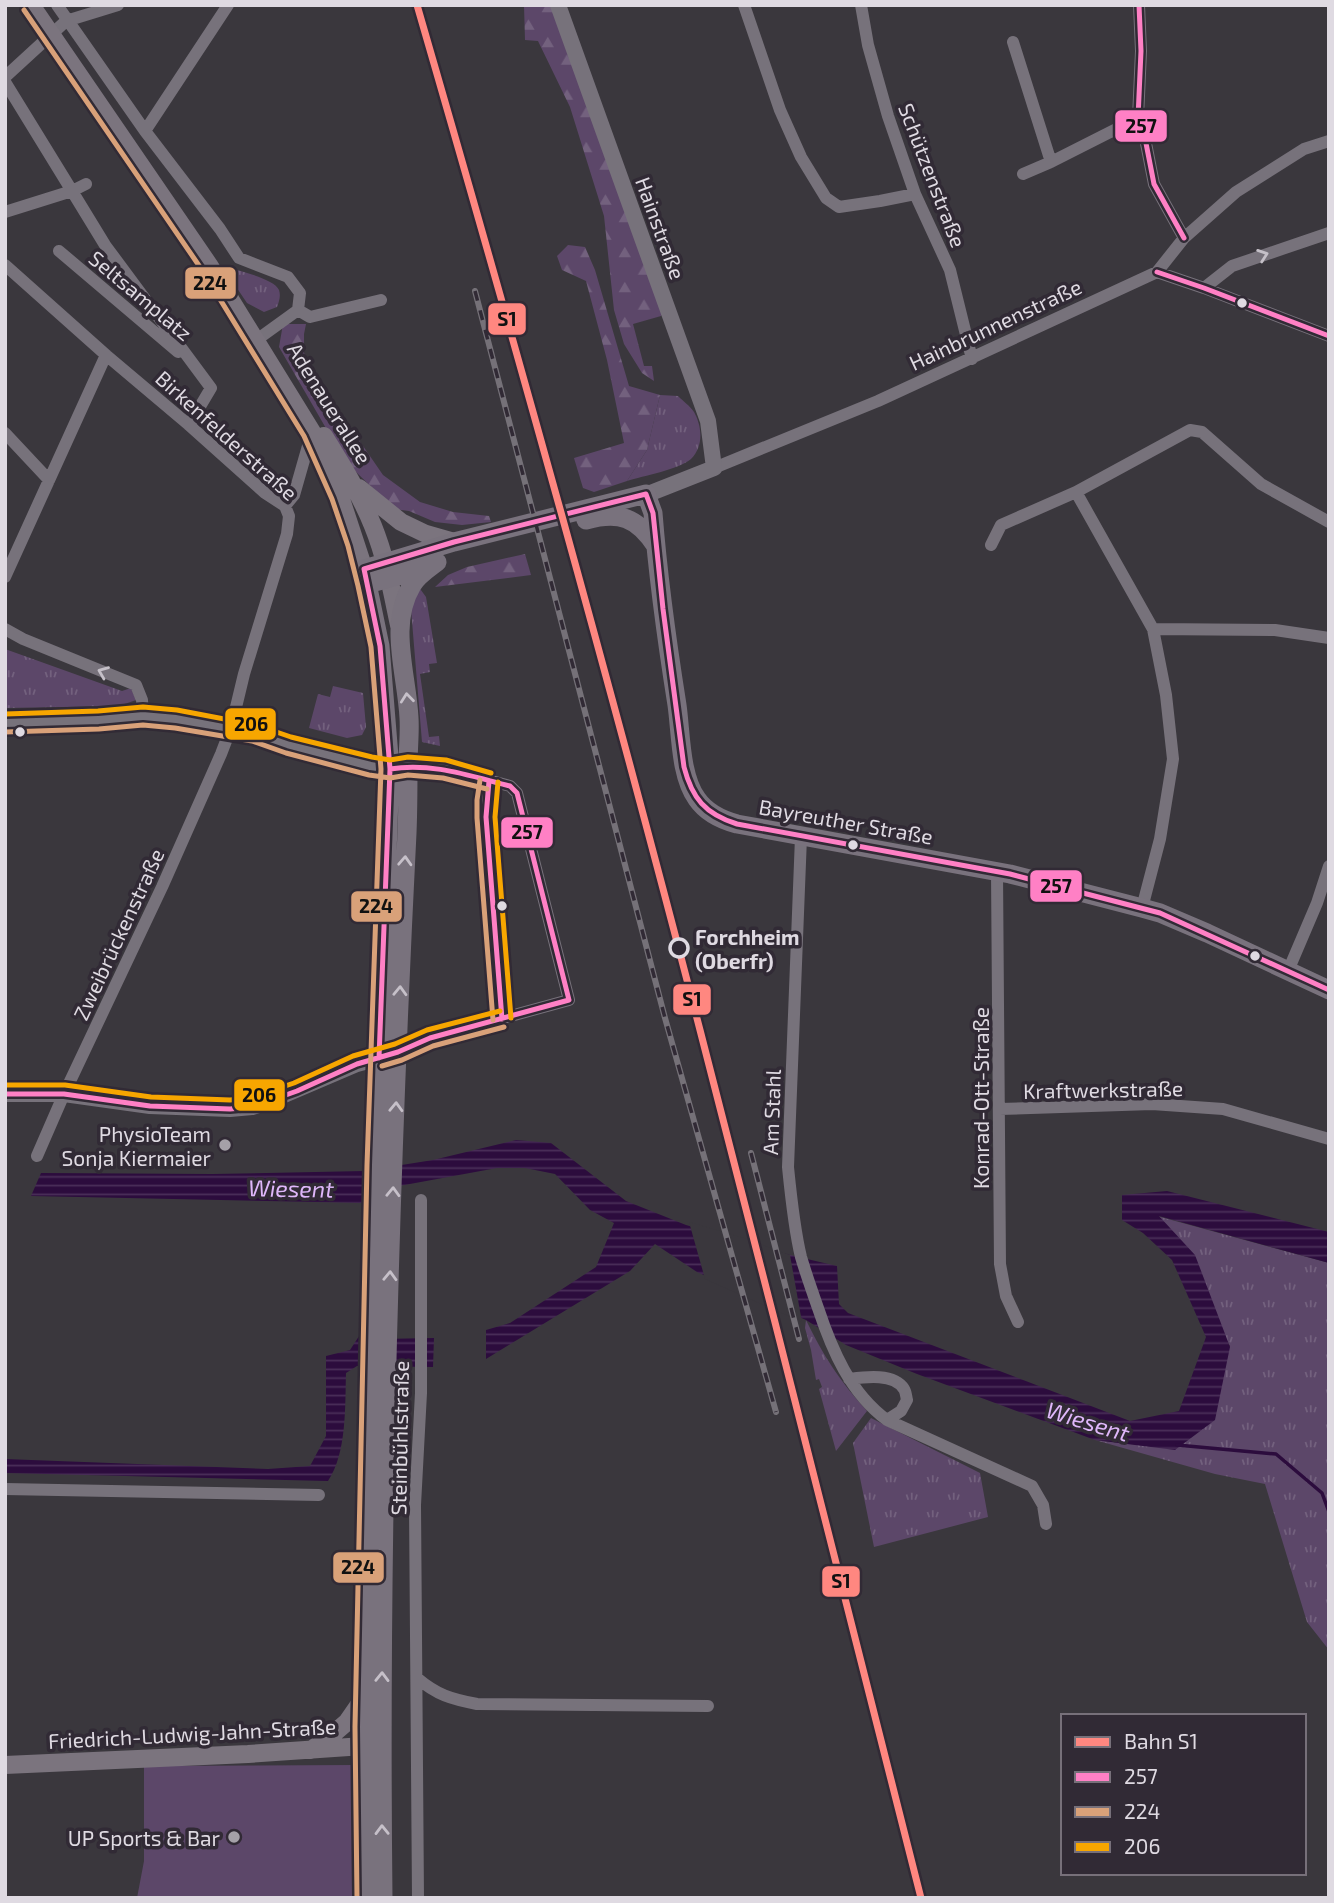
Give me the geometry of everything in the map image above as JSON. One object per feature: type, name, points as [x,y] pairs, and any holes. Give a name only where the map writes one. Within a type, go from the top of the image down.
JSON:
[{"type":"main road","name":"Adenauerallee","points":[[31,5],[209,265],[312,432],[340,496],[365,577]]},
{"type":"main road","name":"Adenauerallee","points":[[209,265],[236,293],[351,480],[373,526],[388,570],[399,625]]},
{"type":"main road","points":[[351,480],[401,522],[426,534],[454,542]]},
{"type":"main road","points":[[388,570],[418,570],[499,538],[603,510],[646,494]]},
{"type":"main road","name":"Bayreuther Straße","points":[[646,494],[653,513],[684,759],[692,791],[703,806],[727,821],[1031,878],[1160,913],[1329,990]]},
{"type":"main road","points":[[603,510],[631,520],[648,534],[656,547]]},
{"type":"main road","points":[[399,767],[380,646],[365,577],[454,542],[499,538]]},
{"type":"main road","points":[[366,1898],[373,1746],[383,1223],[399,767],[409,718],[399,625],[407,596],[418,577],[437,562]]},
{"type":"main road","points":[[379,1394],[365,1696],[373,1746],[383,1898]]},
{"type":"main road","points":[[310,1751],[347,1721],[365,1696]]},
{"type":"main road","name":"Friedrich-Ludwig-Jahn-Straße","points":[[5,1765],[373,1746]]},
{"type":"street","points":[[57,5],[145,131],[239,258],[288,277],[300,293],[298,310],[262,336]]},
{"type":"street","points":[[5,80],[66,21],[118,5]]},
{"type":"street","points":[[145,131],[228,5]]},
{"type":"street","name":"Hainstraße","points":[[558,5],[708,421],[714,468]]},
{"type":"street","points":[[744,5],[780,110],[802,157],[826,198],[839,207],[915,194]]},
{"type":"street","name":"Schützenstraße","points":[[861,5],[868,45],[888,116],[915,194],[950,270],[972,359]]},
{"type":"street","points":[[1139,5],[1141,51],[1138,118],[1154,184],[1184,238]]},
{"type":"street","points":[[1013,42],[1052,162]]},
{"type":"street","name":"Seltsamplatz","points":[[5,80],[105,245],[211,388],[189,425]]},
{"type":"street","points":[[1023,174],[1138,118]]},
{"type":"street","name":"Hainbrunnenstraße","points":[[646,494],[878,401],[1157,272],[1184,238],[1236,192],[1301,150],[1329,141]]},
{"type":"street","points":[[5,212],[86,184]]},
{"type":"street","points":[[1204,288],[1232,266],[1329,233]]},
{"type":"street","name":"Seltsamplatz","points":[[59,251],[197,368]]},
{"type":"street","name":"Birkenfelderstraße","points":[[5,265],[265,494],[285,506],[289,516],[287,534],[244,674],[231,728]]},
{"type":"street","points":[[1157,272],[1329,336]]},
{"type":"street","points":[[298,310],[310,317],[381,300]]},
{"type":"street","points":[[5,578],[106,355]]},
{"type":"street","points":[[992,545],[1001,526],[1076,492],[1190,430],[1202,432],[1261,484],[1329,522]]},
{"type":"street","points":[[285,506],[294,495],[312,432]]},
{"type":"street","points":[[5,433],[49,480]]},
{"type":"street","points":[[1076,492],[1153,629],[1166,695],[1173,759],[1160,839],[1142,908]]},
{"type":"street","points":[[5,629],[23,639],[136,685],[142,700],[142,716]]},
{"type":"street","points":[[1153,629],[1275,630],[1329,638]]},
{"type":"street","points":[[5,723],[142,716],[177,719],[260,735],[362,765],[445,769],[510,786],[517,793],[569,1000],[430,1038],[268,1102],[241,1108],[150,1106],[64,1094],[5,1094]]},
{"type":"street","name":"Zweibrückenstraße","points":[[37,1156],[162,887],[231,728]]},
{"type":"street","points":[[489,781],[486,817],[502,1019]]},
{"type":"street","name":"Am Stahl","points":[[801,837],[788,1167],[801,1257],[828,1339],[849,1379],[873,1410],[887,1420],[1032,1486],[1042,1505],[1046,1524]]},
{"type":"street","points":[[1288,971],[1317,903],[1329,866]]},
{"type":"street","name":"Konrad-Ott-Straße","points":[[997,872],[1000,1264],[1006,1296],[1018,1322]]},
{"type":"street","name":"Kraftwerkstraße","points":[[999,1110],[1152,1104],[1223,1110],[1329,1139]]},
{"type":"street","name":"Steinbühlstraße","points":[[418,1898],[415,1505],[421,1378],[421,1200]]},
{"type":"street","points":[[849,1379],[891,1379],[904,1388],[907,1400],[901,1411],[887,1420]]},
{"type":"street","points":[[5,1489],[319,1495]]},
{"type":"street","points":[[417,1678],[433,1692],[455,1700],[477,1703],[708,1706]]},
{"type":"green space","points":[[524,5],[552,5],[663,313],[661,316],[633,324],[644,366],[652,366],[654,381],[642,373],[624,344],[614,310],[604,216],[570,107],[538,41],[525,40]]},
{"type":"green space","points":[[568,245],[585,247],[595,270],[629,386],[660,395],[647,450],[627,481],[594,492],[583,488],[574,458],[624,443],[607,360],[586,281],[562,270],[557,256]]},
{"type":"green space","points":[[222,266],[262,278],[276,286],[280,294],[277,307],[264,312],[247,303]]},
{"type":"green space","points":[[283,324],[306,324],[304,353],[383,475],[420,502],[453,512],[489,516],[491,522],[462,525],[435,522],[409,511],[394,509],[356,472],[327,430],[279,347]]},
{"type":"green space","points":[[660,395],[678,396],[694,412],[700,430],[698,448],[686,463],[627,481],[647,450]]},
{"type":"green space","points":[[525,554],[531,575],[435,587],[448,575],[467,567]]},
{"type":"green space","points":[[418,586],[426,597],[437,663],[429,664],[430,672],[420,674],[429,737],[439,736],[440,746],[422,742],[411,609]]},
{"type":"green space","points":[[5,649],[122,691],[131,688],[136,700],[119,706],[5,708]]},
{"type":"green space","points":[[333,686],[363,693],[366,727],[362,735],[347,738],[309,728],[318,694],[330,697]]},
{"type":"green space","points":[[1157,1216],[1329,1263],[1329,1650],[1307,1622],[1265,1484],[1215,1474],[1095,1440],[1175,1449],[1230,1346]]},
{"type":"green space","points":[[806,1320],[833,1368],[867,1411],[836,1451],[819,1389],[822,1387],[819,1379],[816,1380],[805,1328]]},
{"type":"green space","points":[[871,1418],[980,1473],[988,1517],[874,1547],[853,1443]]},
{"type":"green space","points":[[356,1765],[356,1898],[137,1898],[144,1861],[144,1766]]},
{"type":"water","name":"Wiesent","points":[[516,1140],[551,1143],[626,1201],[686,1225],[837,1266],[839,1304],[848,1313],[1130,1421],[1179,1411],[1206,1337],[1172,1260],[1143,1233],[1122,1220],[1122,1195],[1167,1191],[1329,1232],[1329,1263],[1159,1216],[1195,1255],[1230,1347],[1215,1420],[1175,1450],[1095,1440],[917,1374],[846,1345],[806,1320],[697,1272],[655,1244],[630,1271],[486,1359],[486,1330],[510,1323],[596,1267],[614,1223],[590,1210],[555,1174],[525,1168],[497,1168],[399,1186],[364,1203],[31,1196],[41,1173],[364,1171],[433,1160]]},
{"type":"water","points":[[363,1330],[381,1339],[434,1338],[433,1367],[357,1366],[346,1373],[342,1443],[328,1481],[5,1473],[5,1459],[268,1469],[310,1466],[326,1436],[326,1356],[350,1350]]},
{"type":"pier","points":[[689,1222],[790,1255],[802,1322],[705,1279]]},
{"type":"waterway","points":[[1177,1445],[1276,1454],[1322,1493],[1329,1512]]},
{"type":"railway","points":[[475,291],[665,1018],[776,1412]]},
{"type":"railway","points":[[751,1153],[799,1339]]},
{"type":"rail line","name":"S1","points":[[417,5],[562,517],[666,901],[921,1898]]},
{"type":"transit line","name":"257","points":[[1139,5],[1141,51],[1138,118],[1144,133],[1154,184],[1184,238]]},
{"type":"transit line","name":"224","points":[[24,10],[202,270],[304,436],[332,499],[348,546],[371,647],[381,769],[367,1165],[355,1727],[357,1898]]},
{"type":"transit line","name":"257","points":[[1157,272],[1329,336]]},
{"type":"transit line","name":"257","points":[[379,1058],[390,769],[380,646],[364,569],[454,542],[646,494],[653,513],[684,767],[691,788],[708,810],[737,824],[1010,874],[1160,913],[1329,990]]},
{"type":"transit line","name":"206","points":[[5,714],[143,707],[177,710],[256,725],[291,737],[372,757],[390,760],[408,757],[446,760],[491,773]]},
{"type":"transit line","name":"224","points":[[5,732],[143,725],[175,728],[252,741],[369,775],[390,778],[408,775],[443,778],[487,789]]},
{"type":"transit line","name":"257","points":[[390,769],[420,767],[450,771],[510,786],[517,793],[569,1000]]},
{"type":"transit line","name":"224","points":[[480,780],[477,818],[493,1020]]},
{"type":"transit line","name":"257","points":[[489,781],[486,817],[502,1019]]},
{"type":"transit line","name":"206","points":[[498,782],[495,817],[511,1018]]},
{"type":"transit line","name":"257","points":[[5,1094],[64,1094],[150,1106],[230,1109],[252,1107],[297,1091],[357,1064],[398,1052],[430,1038],[569,1000]]},
{"type":"transit line","name":"206","points":[[5,1085],[65,1085],[151,1097],[230,1100],[250,1098],[294,1083],[353,1056],[395,1044],[427,1030],[500,1011]]},
{"type":"transit line","name":"224","points":[[382,1066],[433,1046],[504,1027]]},
{"type":"place","name":"Forchheim (Oberfr)","points":[[679,948]]},
{"type":"place","name":"PhysioTeam Sonja Kiermaier","points":[[225,1145]]},
{"type":"place","name":"UP Sports & Bar","points":[[234,1837]]}]
